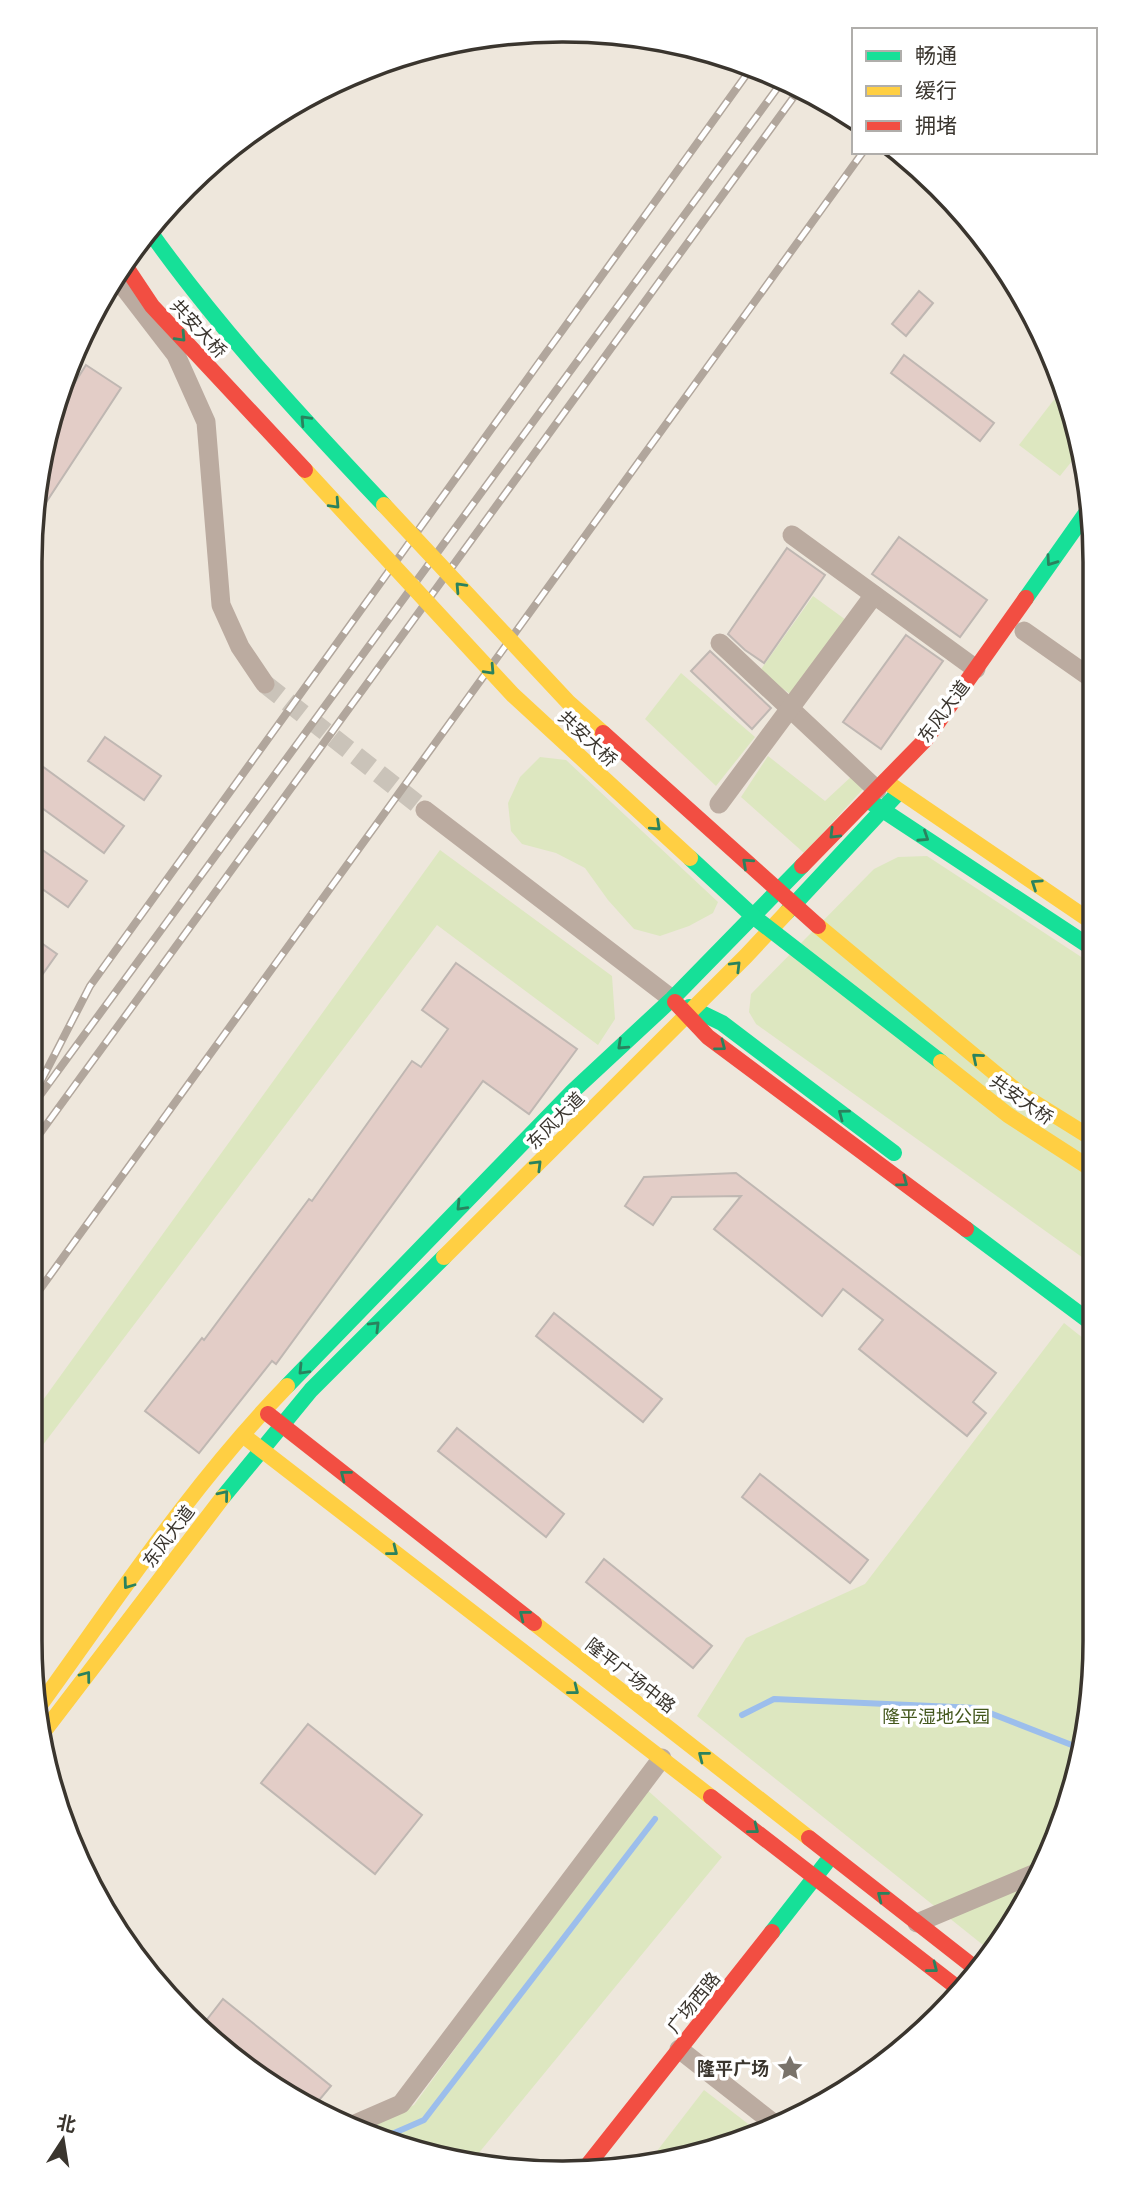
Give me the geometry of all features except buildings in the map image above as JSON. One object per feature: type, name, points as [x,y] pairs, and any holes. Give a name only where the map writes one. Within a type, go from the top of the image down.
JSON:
[{"type":"main road","name":"共安大桥","points":[[155,239],[189,287],[295,410],[568,702],[813,922],[1019,1093],[1083,1133]]},
{"type":"main road","name":"共安大桥","points":[[130,273],[152,306],[513,695],[754,917],[1008,1115],[1083,1164]]},
{"type":"main road","name":"东风大道","points":[[45,1698],[190,1499],[263,1411],[573,1091],[672,999],[926,739],[1081,520]]},
{"type":"main road","name":"东风大道","points":[[49,1725],[204,1520],[311,1390],[746,956],[905,787]]},
{"type":"main road","points":[[1083,916],[905,787],[877,790],[883,810],[1083,942]]},
{"type":"main road","points":[[672,999],[690,1012],[722,1023],[908,1163]]},
{"type":"main road","points":[[690,1012],[708,1037],[1083,1317]]},
{"type":"main road","name":"隆平广场中路","points":[[263,1411],[970,1964]]},
{"type":"main road","points":[[243,1436],[953,1985]]},
{"type":"main road","name":"广场西路","points":[[592,2160],[831,1856]]},
{"type":"street","points":[[122,285],[176,355],[206,422],[221,605],[240,647],[265,684]]},
{"type":"street","points":[[792,535],[976,668]]},
{"type":"street","points":[[719,804],[874,595]]},
{"type":"street","points":[[1024,631],[1083,672]]},
{"type":"street","points":[[720,643],[877,790]]},
{"type":"street","points":[[425,810],[672,999]]},
{"type":"street","points":[[362,2121],[401,2104],[662,1758]]},
{"type":"street","points":[[917,1923],[1026,1877]]},
{"type":"street","points":[[679,2049],[767,2119]]},
{"type":"green space","points":[[1056,397],[1073,460],[1060,476],[1019,445]]},
{"type":"green space","points":[[813,596],[846,620],[793,696],[759,672]]},
{"type":"green space","points":[[681,673],[755,737],[716,786],[645,719]]},
{"type":"green space","points":[[768,756],[825,801],[853,775],[865,787],[804,853],[741,797]]},
{"type":"green space","points":[[540,757],[566,760],[718,902],[713,913],[689,926],[660,936],[634,929],[608,900],[585,868],[556,853],[522,844],[511,831],[508,803],[520,777]]},
{"type":"green space","points":[[440,850],[612,976],[615,1019],[598,1045],[437,925],[42,1446],[42,1401]]},
{"type":"green space","points":[[927,856],[1083,958],[1083,1258],[756,1024],[749,1012],[751,994],[874,869],[898,857]]},
{"type":"green space","name":"隆平湿地公园","points":[[1064,1323],[1083,1338],[1083,1640],[1079,1708],[1065,1775],[1043,1840],[1013,1901],[984,1945],[697,1716],[746,1638],[865,1584]]},
{"type":"green space","points":[[645,1788],[722,1857],[478,2154],[428,2143],[370,2124],[414,2105]]},
{"type":"green space","points":[[704,2090],[750,2125],[697,2143],[656,2152]]},
{"type":"waterway","points":[[742,1715],[774,1699],[977,1708],[1072,1745]]},
{"type":"waterway","points":[[395,2133],[424,2120],[655,1819]]},
{"type":"tunnel","points":[[265,684],[425,810]]},
{"type":"railway","points":[[42,1079],[90,986],[746,76]]},
{"type":"railway","points":[[42,1093],[777,89]]},
{"type":"railway","points":[[42,1131],[794,97]]},
{"type":"railway","points":[[42,1286],[862,154]]},
{"type":"traffic: fast","points":[[155,239],[232,337],[384,505]]},
{"type":"traffic: fast","points":[[1026,598],[1081,520]]},
{"type":"traffic: fast","points":[[787,912],[899,792]]},
{"type":"traffic: fast","points":[[869,801],[1083,942]]},
{"type":"traffic: fast","points":[[690,858],[754,917],[941,1062]]},
{"type":"traffic: fast","points":[[287,1386],[573,1091],[672,999],[802,866]]},
{"type":"traffic: fast","points":[[689,1007],[722,1023],[894,1153]]},
{"type":"traffic: fast","points":[[966,1229],[1083,1317]]},
{"type":"traffic: fast","points":[[223,1497],[311,1390],[444,1257]]},
{"type":"traffic: fast","points":[[772,1932],[826,1863]]},
{"type":"traffic: slow","points":[[305,470],[513,695],[690,858]]},
{"type":"traffic: slow","points":[[384,505],[568,702],[603,733]]},
{"type":"traffic: slow","points":[[885,781],[1083,916]]},
{"type":"traffic: slow","points":[[444,1257],[787,912]]},
{"type":"traffic: slow","points":[[818,926],[1019,1093],[1083,1133]]},
{"type":"traffic: slow","points":[[941,1062],[1008,1115],[1083,1164]]},
{"type":"traffic: slow","points":[[45,1698],[188,1501],[287,1386]]},
{"type":"traffic: slow","points":[[249,1440],[711,1797]]},
{"type":"traffic: slow","points":[[49,1725],[223,1497]]},
{"type":"traffic: slow","points":[[534,1623],[809,1838]]},
{"type":"traffic: jam","points":[[130,273],[152,306],[305,470]]},
{"type":"traffic: jam","points":[[802,866],[926,739],[1026,598]]},
{"type":"traffic: jam","points":[[603,733],[818,926]]},
{"type":"traffic: jam","points":[[675,1002],[708,1037],[966,1229]]},
{"type":"traffic: jam","points":[[268,1414],[534,1623]]},
{"type":"traffic: jam","points":[[711,1797],[953,1985]]},
{"type":"traffic: jam","points":[[809,1838],[970,1964]]},
{"type":"traffic: jam","points":[[592,2160],[772,1932]]},
{"type":"place","name":"隆平广场","points":[[790,2068]]}]
